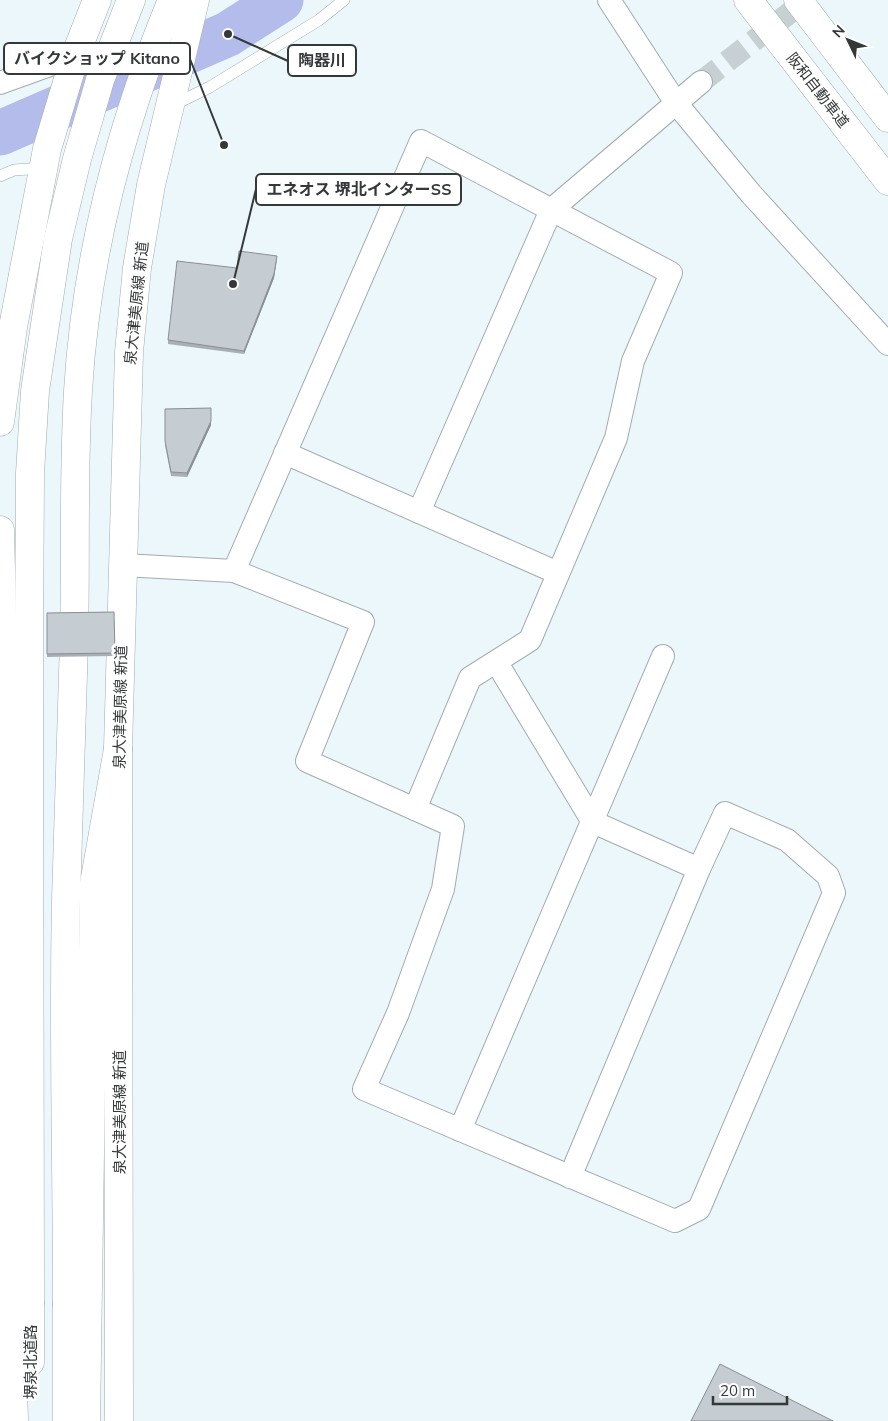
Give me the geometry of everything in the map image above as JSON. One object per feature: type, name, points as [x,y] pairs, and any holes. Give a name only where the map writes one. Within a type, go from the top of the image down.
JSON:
[{"type":"main road","points":[[0,422],[13,327],[45,158],[72,65],[97,0]]},
{"type":"main road","name":"堺泉北道路","points":[[30,1421],[28,640],[30,472],[35,390],[58,239],[77,159],[100,80],[131,0]]},
{"type":"main road","points":[[67,1421],[66,903],[74,640],[78,389],[85,316],[98,238],[109,192],[140,83],[172,0]]},
{"type":"main road","name":"泉大津美原線 新道","points":[[119,1421],[118,749],[129,352],[137,268],[151,185],[195,0]]},
{"type":"main road","name":"阪和自動車道","points":[[748,0],[888,181]]},
{"type":"main road","points":[[798,0],[888,118]]},
{"type":"main road","points":[[0,530],[5,710],[10,1287],[14,1421]]},
{"type":"main road","points":[[86,1421],[94,884],[118,749]]},
{"type":"street","points":[[609,0],[676,103],[751,194],[888,344]]},
{"type":"street","points":[[0,83],[72,65]]},
{"type":"street","points":[[419,512],[552,210],[701,82]]},
{"type":"street","points":[[234,571],[421,141],[671,273],[633,362],[616,438],[530,640],[497,663],[470,678],[415,809]]},
{"type":"street","points":[[285,453],[558,573]]},
{"type":"street","points":[[122,564],[234,571],[363,622],[307,761],[453,826],[442,889],[398,1013],[364,1089],[570,1177],[674,1221],[699,1209],[834,893],[828,876],[787,840],[725,813],[699,869],[570,1177]]},
{"type":"street","points":[[460,1130],[663,656]]},
{"type":"street","points":[[497,663],[593,822],[699,869]]},
{"type":"lane","points":[[172,100],[210,87],[319,20],[344,0]]},
{"type":"lane","points":[[0,176],[45,158]]},
{"type":"building","points":[[239,251],[277,256],[274,274],[244,351],[168,340],[177,261],[237,268]]},
{"type":"building","points":[[211,408],[211,421],[187,473],[171,472],[165,441],[165,409]]},
{"type":"building","points":[[114,612],[115,653],[47,654],[47,613]]},
{"type":"building","points":[[720,1364],[833,1421],[691,1421]]},
{"type":"waterway","points":[[0,133],[228,34],[281,0]]},
{"type":"tunnel","points":[[701,82],[806,0]]},
{"type":"place","name":"陶器川","points":[[228,34]]},
{"type":"place","name":"バイクショップ Kitano","points":[[224,145]]},
{"type":"place","name":"エネオス 堺北インターSS","points":[[233,284]]}]
